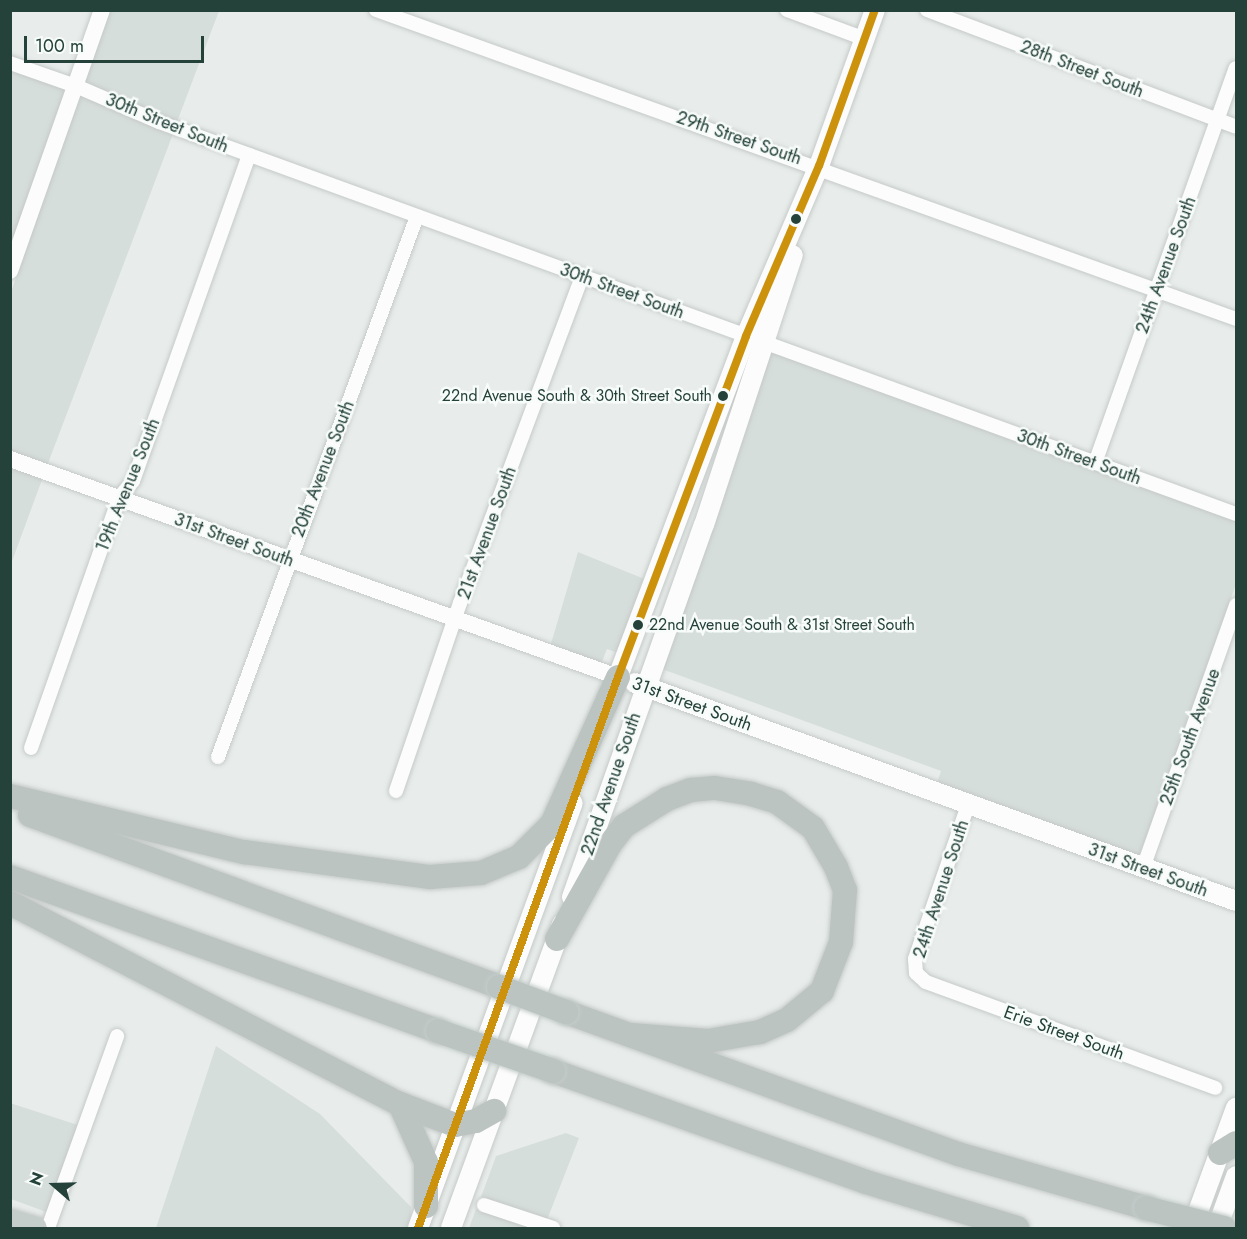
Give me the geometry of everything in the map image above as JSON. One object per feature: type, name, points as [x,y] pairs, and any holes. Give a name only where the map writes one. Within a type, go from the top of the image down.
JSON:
[{"type":"highway","points":[[10,796],[244,852],[430,876],[481,873],[519,856],[552,824],[618,677]]},
{"type":"highway","points":[[557,939],[610,844],[624,826],[667,799],[715,788],[752,794],[777,802],[813,828],[836,867],[845,890],[841,942],[822,991],[787,1020],[760,1032],[708,1041],[631,1035]]},
{"type":"highway","points":[[10,808],[958,1154],[1224,1228]]},
{"type":"highway","points":[[10,877],[866,1182],[1017,1228]]},
{"type":"highway","points":[[10,903],[400,1104],[454,1125],[494,1112]]},
{"type":"highway","points":[[400,1104],[426,1162],[422,1217]]},
{"type":"highway","points":[[10,1220],[36,1228]]},
{"type":"main road","name":"22nd Avenue South","points":[[422,1217],[454,1125],[499,1012],[618,677],[747,336],[819,166],[875,10]]},
{"type":"main road","name":"22nd Avenue South","points":[[451,1228],[557,939],[766,343],[819,166]]},
{"type":"main road","name":"31st Street South","points":[[618,677],[1236,902]]},
{"type":"main road","points":[[1192,1228],[1228,1148],[1236,1108]]},
{"type":"main road","points":[[1217,1228],[1236,1176]]},
{"type":"street","points":[[12,264],[102,10]]},
{"type":"street","name":"29th Street South","points":[[376,10],[819,166],[1236,319]]},
{"type":"street","points":[[787,10],[865,39]]},
{"type":"street","name":"28th Street South","points":[[927,10],[1236,127]]},
{"type":"street","name":"30th Street South","points":[[10,63],[76,86],[159,122],[1236,514]]},
{"type":"street","name":"24th Avenue South","points":[[1095,462],[1236,68]]},
{"type":"street","name":"19th Avenue South","points":[[32,748],[119,498],[133,481],[249,155]]},
{"type":"street","name":"20th Avenue South","points":[[218,757],[417,216]]},
{"type":"street","name":"21st Avenue South","points":[[396,791],[454,620],[582,276]]},
{"type":"street","name":"31st Street South","points":[[10,459],[618,677]]},
{"type":"street","name":"25th South Avenue","points":[[1143,868],[1236,605]]},
{"type":"street","name":"24th Avenue South","points":[[916,973],[915,959],[968,805]]},
{"type":"street","name":"Erie Street South","points":[[916,973],[926,982],[1215,1088]]},
{"type":"street","points":[[48,1228],[117,1036]]},
{"type":"street","points":[[484,1205],[553,1228]]},
{"type":"shaded area","points":[[109,11],[219,11],[177,122],[84,83]]},
{"type":"shaded area","points":[[11,69],[67,89],[11,250]]},
{"type":"shaded area","points":[[80,94],[173,134],[47,466],[11,453],[11,292]]},
{"type":"shaded area","points":[[771,351],[1236,521],[1236,584],[1140,857],[936,786],[941,771],[659,668]]},
{"type":"shaded area","points":[[11,466],[43,477],[11,564]]},
{"type":"shaded area","points":[[578,552],[647,580],[620,654],[607,649],[601,664],[550,647]]},
{"type":"shaded area","points":[[216,1046],[320,1114],[411,1207],[410,1228],[156,1228]]},
{"type":"shaded area","points":[[10,1103],[78,1125],[46,1212],[11,1199]]},
{"type":"shaded area","points":[[566,1133],[579,1138],[547,1220],[481,1197],[496,1156]]},
{"type":"shaded area","points":[[476,1209],[535,1228],[469,1228]]},
{"type":"transit line","points":[[418,1228],[618,677],[746,336],[819,166],[875,10]]},
{"type":"place","name":"22nd Avenue South & 30th Street South","points":[[723,396]]},
{"type":"place","name":"22nd Avenue South & 31st Street South","points":[[638,625]]}]
